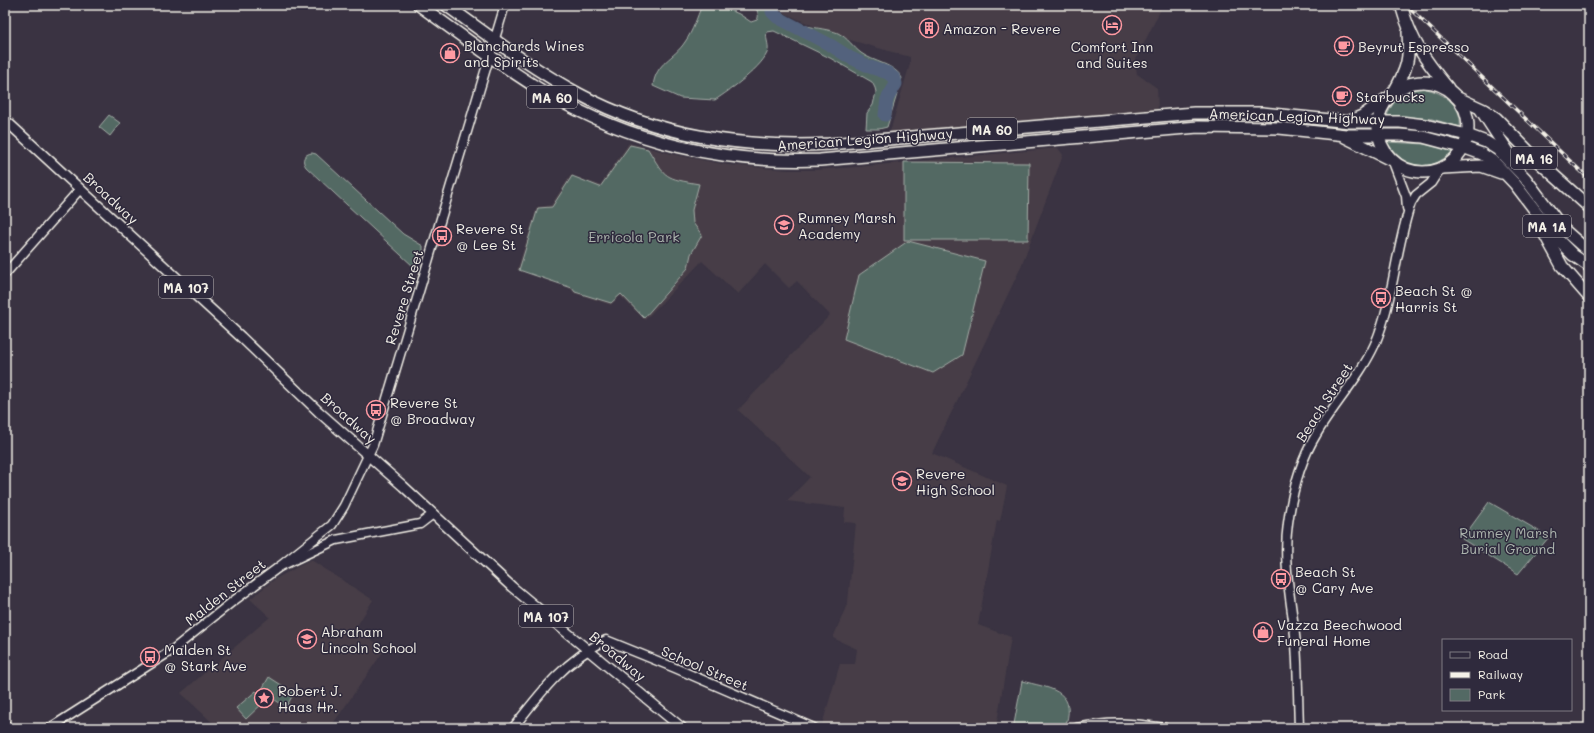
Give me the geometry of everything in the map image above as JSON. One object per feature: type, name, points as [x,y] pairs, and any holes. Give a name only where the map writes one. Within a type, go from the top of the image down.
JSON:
[{"type":"highway","name":"American Legion Highway","points":[[419,5],[490,56],[558,100],[619,128],[684,148],[726,156],[752,159],[827,159],[1198,127],[1265,127],[1333,133],[1423,137],[1463,147]]},
{"type":"highway","name":"American Legion Highway","points":[[446,5],[557,82],[580,95],[617,112],[649,123],[707,138],[788,146],[829,144],[1160,115],[1201,113],[1276,114],[1343,122],[1378,122],[1425,125],[1467,135]]},
{"type":"highway","points":[[1402,5],[1407,24],[1414,40],[1427,62],[1462,105],[1466,114],[1467,135],[1463,147],[1454,160],[1440,169]]},
{"type":"highway","points":[[1392,161],[1383,148],[1378,135],[1378,122],[1382,108],[1392,95],[1408,63],[1409,48],[1407,24]]},
{"type":"highway","points":[[1343,122],[1359,118],[1409,85],[1423,82],[1442,86],[1455,96],[1480,108]]},
{"type":"highway","name":"MA 1A","points":[[1480,108],[1534,190],[1563,229],[1589,252]]},
{"type":"highway","name":"MA 16","points":[[1480,108],[1500,121],[1539,162],[1589,207]]},
{"type":"highway","points":[[1333,133],[1354,140],[1392,161]]},
{"type":"highway","name":"MA 60","points":[[1467,135],[1486,142],[1498,149],[1534,190]]},
{"type":"highway","name":"MA 60","points":[[1463,147],[1490,159],[1511,180]]},
{"type":"highway","name":"MA 1A","points":[[1392,161],[1415,172],[1428,172],[1440,169],[1473,166],[1484,167],[1500,172],[1511,180],[1557,239],[1573,255],[1589,266]]},
{"type":"highway","points":[[1522,193],[1555,254],[1570,277],[1589,298]]},
{"type":"main road","name":"Broadway","points":[[5,120],[242,337],[319,412],[512,587],[682,728]]},
{"type":"street","name":"Revere Street","points":[[279,567],[332,525],[344,506],[378,431],[505,5]]},
{"type":"street","name":"Beach Street","points":[[1392,161],[1406,196],[1407,214]]},
{"type":"street","name":"Beach Street","points":[[1299,728],[1296,645],[1286,566],[1286,538],[1292,496],[1301,469],[1315,436],[1359,372],[1379,334],[1407,214],[1413,198],[1431,183],[1440,169]]},
{"type":"street","points":[[5,274],[80,189]]},
{"type":"street","name":"Malden Street","points":[[50,728],[171,651],[232,602],[279,567],[336,540],[420,524],[433,514]]},
{"type":"street","name":"School Street","points":[[587,650],[606,640],[814,728]]},
{"type":"street","points":[[512,728],[539,694],[565,667],[587,650]]},
{"type":"street","points":[[1077,728],[1097,724],[1121,722],[1165,728]]},
{"type":"street","points":[[5,724],[8,728]]},
{"type":"shaded area","points":[[782,5],[1163,5],[1135,61],[1137,74],[1157,88],[1158,111],[1014,122],[889,135],[910,64],[910,57],[836,36],[780,11]]},
{"type":"shaded area","points":[[629,143],[676,155],[728,165],[789,170],[857,167],[1058,148],[1063,155],[1020,269],[932,453],[1007,486],[1000,521],[997,520],[978,625],[1011,637],[996,728],[829,728],[822,725],[840,664],[855,664],[857,649],[833,638],[848,602],[856,523],[844,522],[845,508],[787,501],[810,477],[738,410],[830,315],[797,281],[789,288],[765,264],[738,294],[702,261],[645,320],[620,296],[611,305],[574,293],[567,287],[517,270],[537,207],[551,205],[571,175],[600,185]]},
{"type":"shaded area","name":"Abraham Lincoln School","points":[[311,560],[373,600],[355,629],[385,649],[330,728],[218,728],[181,693],[270,617],[250,599],[275,579]]},
{"type":"green space","points":[[702,5],[718,5],[739,14],[751,22],[757,20],[758,16],[754,5],[767,5],[771,10],[778,9],[788,20],[795,23],[838,33],[845,37],[861,53],[894,69],[902,78],[887,127],[879,129],[866,129],[867,113],[873,105],[876,92],[872,82],[830,58],[774,31],[767,32],[766,36],[768,50],[760,63],[746,77],[715,100],[680,98],[653,86],[658,71],[681,48],[688,38]]},
{"type":"green space","points":[[1420,88],[1428,89],[1449,100],[1458,111],[1460,127],[1432,119],[1387,116],[1399,97]]},
{"type":"green space","points":[[109,115],[120,123],[110,136],[99,127]]},
{"type":"green space","points":[[1387,142],[1425,144],[1453,151],[1444,159],[1435,164],[1417,166],[1401,159]]},
{"type":"green space","name":"Erricola Park","points":[[630,145],[648,149],[663,172],[668,176],[699,184],[692,210],[693,223],[702,235],[691,254],[688,268],[644,318],[621,294],[611,303],[575,292],[572,288],[519,270],[538,208],[552,207],[572,176],[600,187]]},
{"type":"green space","points":[[312,153],[316,154],[403,234],[423,246],[423,251],[417,267],[414,267],[306,167],[304,158]]},
{"type":"green space","points":[[904,162],[1029,163],[1028,240],[904,240]]},
{"type":"green space","points":[[908,241],[985,261],[962,355],[933,373],[844,339],[859,275]]},
{"type":"green space","name":"Rumney Marsh Burial Ground","points":[[1489,502],[1549,537],[1518,574],[1462,539]]},
{"type":"green space","points":[[269,677],[294,693],[286,707],[261,691]]},
{"type":"green space","points":[[1022,681],[1050,688],[1064,697],[1068,712],[1066,724],[1036,728],[1014,728]]},
{"type":"green space","points":[[256,691],[265,701],[246,719],[236,708]]},
{"type":"waterway","points":[[772,5],[772,12],[777,17],[832,46],[849,57],[870,67],[888,73],[895,79],[896,84],[887,99],[885,115]]},
{"type":"railway","points":[[1406,5],[1589,179]]},
{"type":"place","name":"Comfort Inn and Suites","points":[[1112,25]]},
{"type":"place","name":"Amazon - Revere","points":[[929,28]]},
{"type":"place","name":"Beyrut Espresso","points":[[1344,46]]},
{"type":"place","name":"Blanchards Wines and Spirits","points":[[450,53]]},
{"type":"place","name":"Starbucks","points":[[1342,96]]},
{"type":"place","name":"Rumney Marsh Academy","points":[[784,225]]},
{"type":"place","name":"Revere St @ Lee St","points":[[442,236]]},
{"type":"place","name":"Beach St @ Harris St","points":[[1381,298]]},
{"type":"place","name":"Revere St @ Broadway","points":[[376,410]]},
{"type":"place","name":"Revere High School","points":[[902,481]]},
{"type":"place","name":"Beach St @ Cary Ave","points":[[1281,579]]},
{"type":"place","name":"Vazza Beechwood Funeral Home","points":[[1263,632]]},
{"type":"place","name":"Abraham Lincoln School","points":[[307,639]]},
{"type":"place","name":"Malden St @ Stark Ave","points":[[150,657]]},
{"type":"place","name":"Robert J. Haas Hr.","points":[[264,698]]}]
